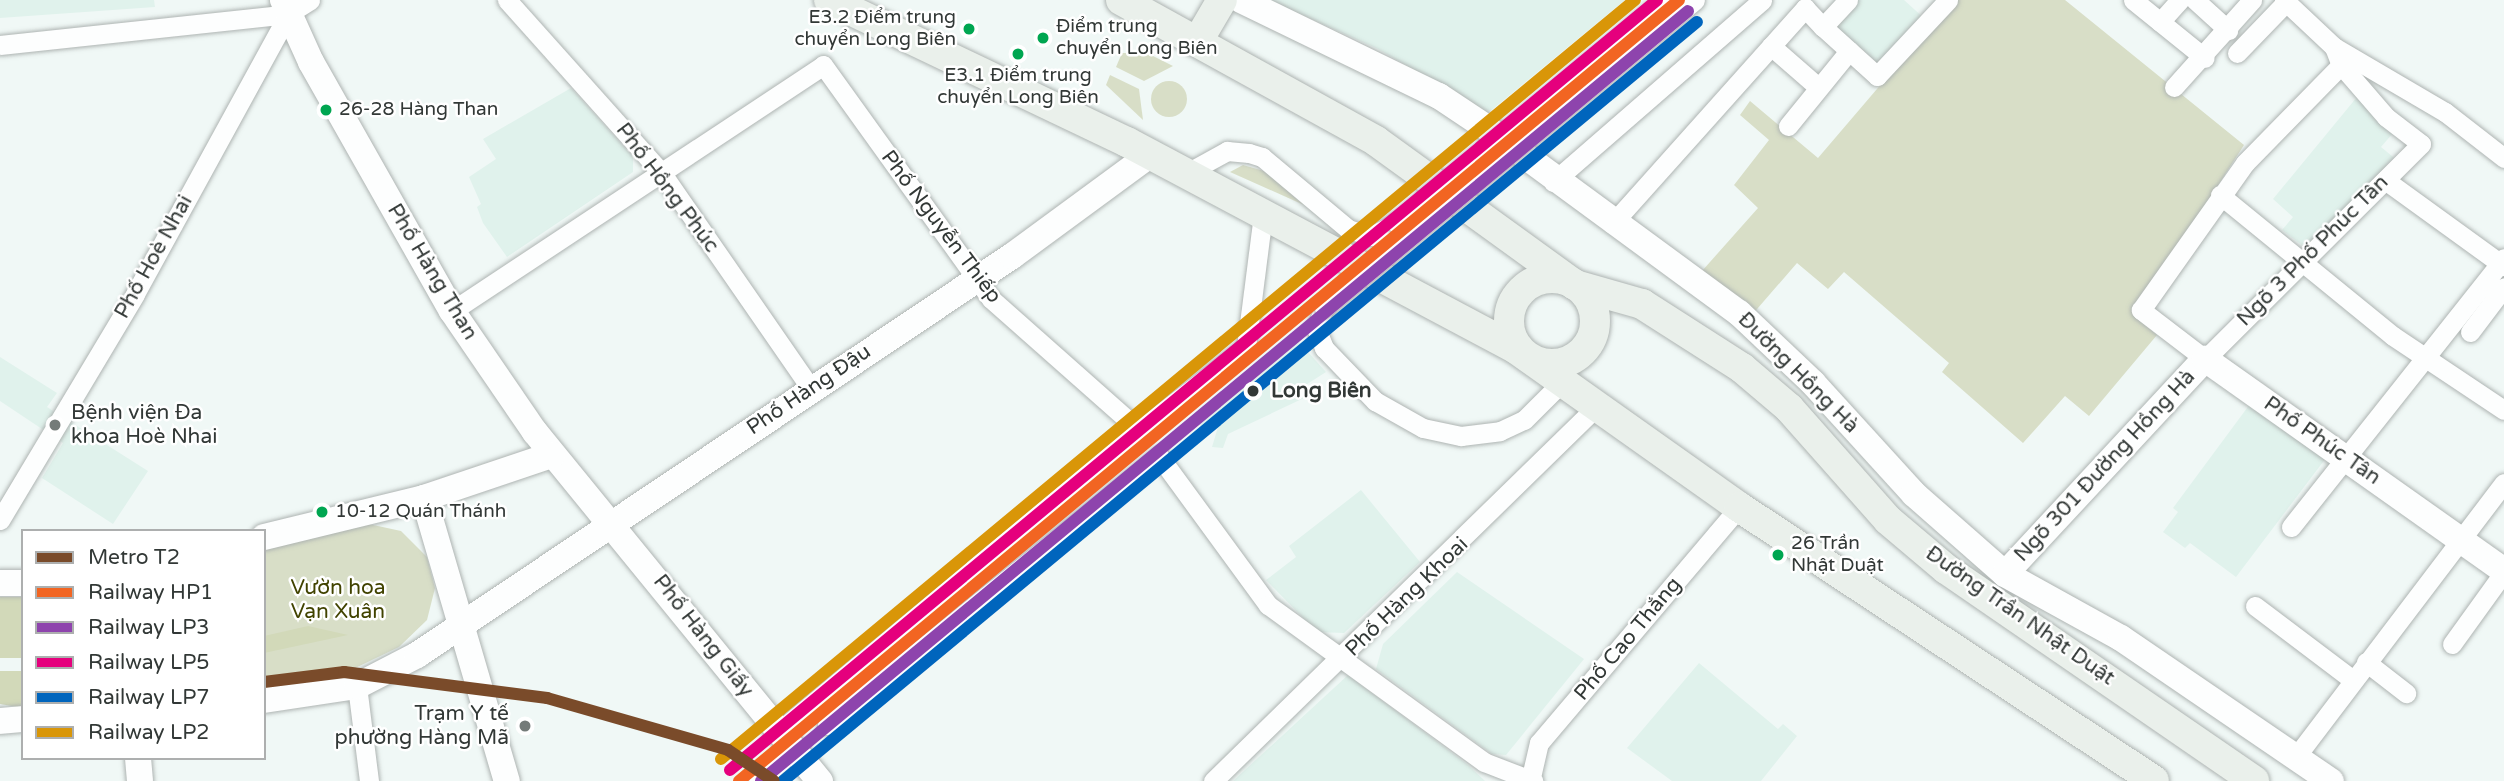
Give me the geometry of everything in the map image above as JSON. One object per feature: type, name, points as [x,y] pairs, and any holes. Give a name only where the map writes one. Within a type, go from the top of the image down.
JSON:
[{"type":"main road","points":[[829,0],[1151,154],[1530,359],[1560,384],[1739,507],[2154,781]]},
{"type":"main road","name":"Đường Trần Nhật Duật","points":[[1121,0],[1204,42],[1376,141],[1575,285],[1642,304],[1742,368],[1789,408],[1888,520],[1946,569],[2254,781]]},
{"type":"main road","points":[[1204,42],[1222,0]]},
{"type":"main road","points":[[1542,280],[1575,285],[1594,313],[1588,345],[1562,363],[1530,359],[1510,333],[1514,300],[1542,280]]},
{"type":"street","name":"Phố Hồng Phúc","points":[[507,0],[661,172],[811,389]]},
{"type":"street","name":"Đường Hồng Hà","points":[[1241,0],[1438,96],[1612,224],[1740,313],[1813,383],[1914,494],[2005,574],[2121,638],[2330,781]]},
{"type":"street","points":[[1187,173],[1227,151],[1262,157],[1348,229],[1371,236],[1396,223],[1665,0]]},
{"type":"street","points":[[1560,384],[1524,420],[1500,431],[1461,436],[1423,428],[1376,401],[1324,348],[1316,328],[1324,308],[1695,0]]},
{"type":"street","points":[[1553,181],[1762,0]]},
{"type":"street","points":[[1823,27],[1848,0]]},
{"type":"street","points":[[1612,224],[1805,8],[1877,76],[1948,0]]},
{"type":"street","points":[[2133,0],[2204,58]]},
{"type":"street","points":[[2160,22],[2180,0]]},
{"type":"street","points":[[2195,0],[2228,30]]},
{"type":"street","points":[[2174,87],[2204,58],[2252,0]]},
{"type":"street","points":[[2237,53],[2285,1],[2337,56],[2445,112],[2504,158]]},
{"type":"street","points":[[0,45],[293,5]]},
{"type":"street","name":"Phố Hàng Than","points":[[293,5],[452,311],[552,456],[613,523]]},
{"type":"street","name":"Phố Hoè Nhai","points":[[0,520],[135,294],[293,5]]},
{"type":"street","points":[[1771,46],[1818,88]]},
{"type":"street","points":[[1788,126],[1849,51]]},
{"type":"street","points":[[2337,56],[2221,195],[2424,358],[2504,410]]},
{"type":"street","name":"Ngõ 3 Phố Phúc Tân","points":[[2205,359],[2421,144],[2386,117],[2337,56]]},
{"type":"street","name":"Phố Nguyễn Thiếp","points":[[661,172],[823,65],[991,299],[1139,430]]},
{"type":"street","name":"Phố Hàng Đậu","points":[[266,700],[357,686],[417,655],[464,620],[977,280],[1151,154]]},
{"type":"street","points":[[452,311],[661,172]]},
{"type":"street","points":[[2291,527],[2343,456],[2503,262],[2385,180]]},
{"type":"street","name":"Phố Phúc Tân","points":[[2221,195],[2141,310],[2205,359],[2504,572]]},
{"type":"street","points":[[758,781],[785,742],[1139,430],[1246,347],[1263,214]]},
{"type":"street","points":[[2470,332],[2504,286]]},
{"type":"street","name":"Ngõ 301 Đường Hồng Hà","points":[[2005,574],[2205,359]]},
{"type":"street","name":"Phố Hàng Khoai","points":[[1213,781],[1340,661],[1596,407]]},
{"type":"street","points":[[266,537],[424,498],[552,456]]},
{"type":"street","points":[[827,724],[1159,456],[1268,605],[1340,661],[1484,762],[1532,779]]},
{"type":"street","points":[[2295,758],[2458,538],[2504,483]]},
{"type":"street","points":[[424,498],[464,620],[507,781]]},
{"type":"street","name":"Phố Cao Thắng","points":[[1532,779],[1539,743],[1739,507]]},
{"type":"street","name":"Phố Hàng Giấy","points":[[613,523],[785,742],[820,781]]},
{"type":"street","points":[[2452,644],[2504,572]]},
{"type":"street","points":[[0,583],[21,583]]},
{"type":"street","points":[[2255,607],[2353,680]]},
{"type":"street","points":[[2366,662],[2406,694]]},
{"type":"street","points":[[357,686],[369,781]]},
{"type":"street","points":[[0,721],[21,719]]},
{"type":"street","points":[[138,760],[140,781]]},
{"type":"shaded area","points":[[0,0],[154,0],[155,7],[0,18]]},
{"type":"shaded area","points":[[1269,0],[1625,0],[1488,113],[1378,49]]},
{"type":"shaded area","points":[[1853,0],[1904,0],[1925,19],[1877,71],[1828,27]]},
{"type":"shaded area","points":[[571,88],[633,157],[633,172],[507,257],[483,223],[477,207],[481,204],[469,177],[496,159],[483,139]]},
{"type":"shaded area","points":[[2357,97],[2393,133],[2381,147],[2398,161],[2307,249],[2282,230],[2293,217],[2273,199]]},
{"type":"shaded area","points":[[1291,333],[1326,372],[1301,388],[1304,398],[1228,434],[1223,448],[1212,447],[1218,427],[1205,432],[1193,415]]},
{"type":"shaded area","name":"Bệnh viện Đa khoa Hoè Nhai","points":[[0,357],[57,393],[47,407],[148,471],[113,524],[42,478],[63,443],[0,401]]},
{"type":"shaded area","points":[[2250,404],[2326,458],[2236,577],[2190,543],[2185,548],[2163,532],[2178,512],[2173,508]]},
{"type":"shaded area","points":[[1361,490],[1420,562],[1344,633],[1317,632],[1266,580],[1296,557],[1289,546]]},
{"type":"shaded area","points":[[1457,572],[1584,659],[1506,755],[1492,754],[1376,669],[1383,644]]},
{"type":"shaded area","points":[[1699,663],[1778,729],[1783,724],[1797,736],[1761,781],[1672,781],[1627,748]]},
{"type":"shaded area","points":[[1348,675],[1468,765],[1485,781],[1233,781]]},
{"type":"green space","points":[[1953,0],[2065,0],[2244,145],[2134,316],[2157,335],[2089,416],[2065,396],[2023,443],[1942,372],[1949,363],[1844,272],[1828,289],[1797,263],[1751,316],[1702,271],[1758,208],[1734,185],[1769,140],[1740,115],[1750,101],[1818,158]]},
{"type":"green space","points":[[1122,53],[1147,53],[1173,66],[1144,81],[1116,67]]},
{"type":"green space","points":[[1110,75],[1139,89],[1143,120],[1106,85]]},
{"type":"green space","points":[[1169,81],[1182,86],[1187,99],[1182,112],[1169,117],[1156,112],[1151,99],[1156,86]]},
{"type":"green space","points":[[1243,165],[1264,171],[1304,205],[1230,172]]},
{"type":"green space","name":"Vườn hoa Vạn Xuân","points":[[364,523],[401,531],[427,557],[435,588],[427,620],[399,647],[349,671],[309,683],[266,686],[266,548]]},
{"type":"green space","points":[[0,597],[21,597],[21,658],[0,658]]},
{"type":"green space","points":[[308,626],[348,635],[266,653],[266,636]]},
{"type":"green space","points":[[0,671],[21,671],[21,708],[0,704]]},
{"type":"tunnel","points":[[1139,430],[1159,456]]},
{"type":"metro line","name":"T2","points":[[266,682],[344,672],[547,698],[728,750],[774,781]]},
{"type":"rail line","name":"LP2","points":[[721,759],[1635,0]]},
{"type":"rail line","name":"LP5","points":[[730,770],[1657,0]]},
{"type":"rail line","name":"HP1","points":[[739,781],[1679,0]]},
{"type":"rail line","name":"LP3","points":[[761,781],[1688,11]]},
{"type":"rail line","name":"LP7","points":[[783,781],[1697,22]]},
{"type":"place","name":"E3.2 Điểm trung chuyển Long Biên","points":[[969,29]]},
{"type":"place","name":"Điểm trung chuyển Long Biên","points":[[1043,38]]},
{"type":"place","name":"E3.1 Điểm trung chuyển Long Biên","points":[[1018,54]]},
{"type":"place","name":"26-28 Hàng Than","points":[[326,110]]},
{"type":"place","name":"Long Biên","points":[[1253,391]]},
{"type":"place","name":"Bệnh viện Đa khoa Hoè Nhai","points":[[55,425]]},
{"type":"place","name":"10-12 Quán Thánh","points":[[322,512]]},
{"type":"place","name":"26 Trần Nhật Duật","points":[[1778,555]]},
{"type":"place","name":"Trạm Y tế phường Hàng Mã","points":[[525,726]]}]
